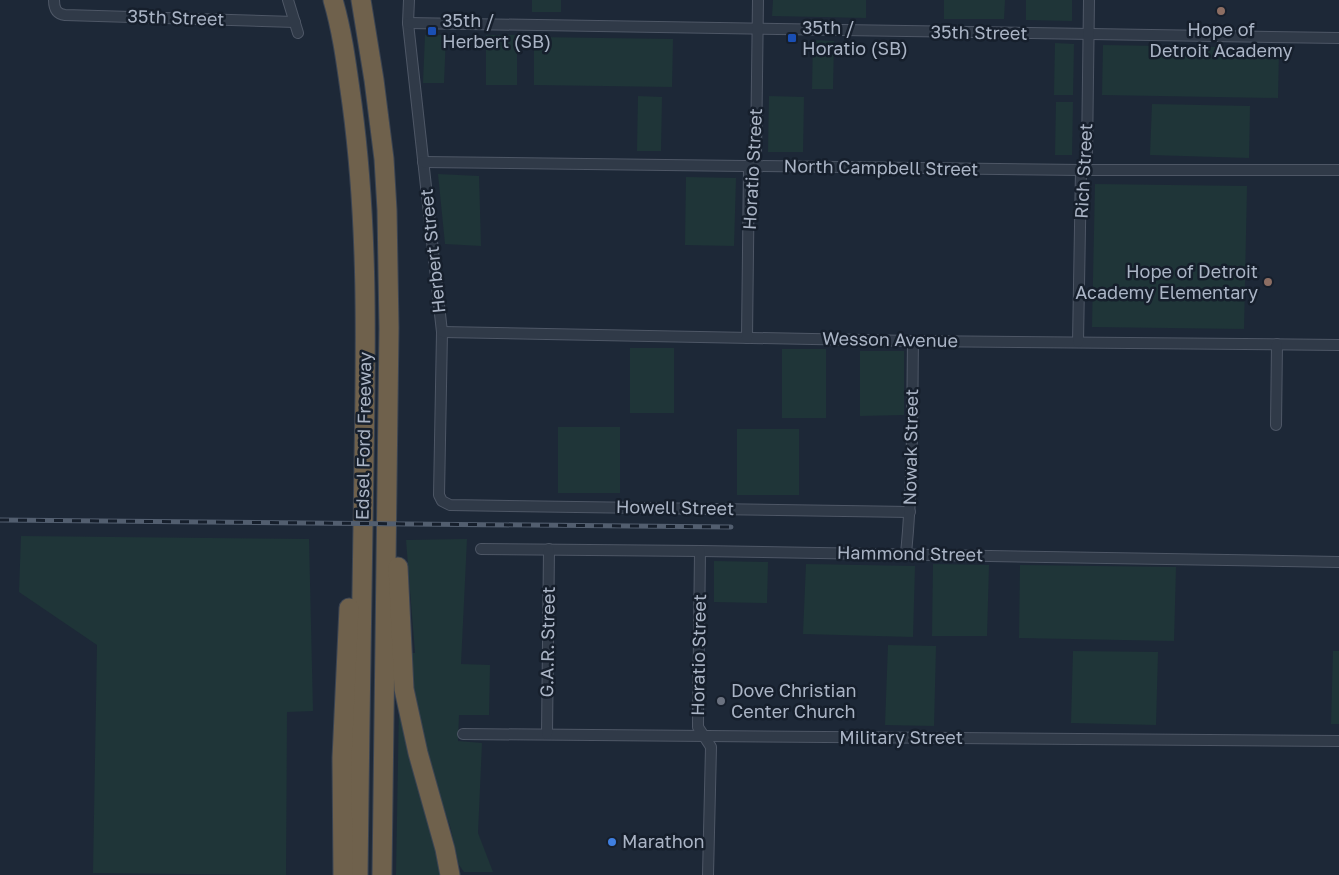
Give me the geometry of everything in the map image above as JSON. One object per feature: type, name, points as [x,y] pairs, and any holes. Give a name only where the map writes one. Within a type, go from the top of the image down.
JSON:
[{"type":"highway","name":"Edsel Ford Freeway","points":[[334,0],[344,45],[360,166],[366,306],[358,875]]},
{"type":"highway","name":"Edsel Ford Freeway","points":[[361,0],[379,120],[387,210],[389,328],[382,875]]},
{"type":"highway","points":[[388,458],[395,494],[404,689],[418,753],[445,849],[450,875]]},
{"type":"highway","points":[[343,875],[342,758],[351,558],[363,496]]},
{"type":"street","name":"35th Street","points":[[54,0],[55,10],[65,15],[296,27],[288,0]]},
{"type":"street","name":"Herbert Street","points":[[409,0],[408,23],[442,332],[439,495],[442,501]]},
{"type":"street","name":"Horatio Street","points":[[747,338],[750,166],[756,154],[758,0]]},
{"type":"street","name":"Rich Street","points":[[1078,342],[1081,170],[1087,155],[1089,0]]},
{"type":"street","name":"35th Street","points":[[408,23],[1339,38]]},
{"type":"street","name":"North Campbell Street","points":[[423,162],[1081,170],[1339,170]]},
{"type":"street","name":"Wesson Avenue","points":[[442,332],[913,341],[1339,345]]},
{"type":"street","name":"Nowak Street","points":[[906,554],[910,512],[913,341]]},
{"type":"street","points":[[1276,425],[1277,344]]},
{"type":"street","name":"Howell Street","points":[[442,501],[450,505],[910,512]]},
{"type":"street","name":"Hammond Street","points":[[481,549],[1339,562]]},
{"type":"street","name":"G.A.R. Street","points":[[547,734],[549,549]]},
{"type":"street","name":"Horatio Street","points":[[700,551],[698,727],[711,747],[708,875]]},
{"type":"street","name":"Military Street","points":[[463,734],[1339,741]]},
{"type":"green space","points":[[532,0],[561,0],[561,12],[532,12]]},
{"type":"green space","points":[[773,0],[866,0],[866,18],[772,16]]},
{"type":"green space","points":[[944,0],[1005,0],[1004,19],[944,19]]},
{"type":"green space","points":[[1026,0],[1072,0],[1072,21],[1026,20]]},
{"type":"green space","points":[[425,35],[446,35],[444,83],[423,83]]},
{"type":"green space","points":[[486,35],[517,35],[517,85],[486,85]]},
{"type":"green space","points":[[534,37],[673,39],[672,87],[534,85]]},
{"type":"green space","points":[[813,40],[834,41],[833,89],[812,89]]},
{"type":"green space","points":[[1055,43],[1074,44],[1073,95],[1054,95]]},
{"type":"green space","points":[[1103,45],[1279,48],[1278,98],[1102,95]]},
{"type":"green space","points":[[638,96],[662,97],[661,151],[637,151]]},
{"type":"green space","points":[[769,96],[804,97],[803,152],[768,152]]},
{"type":"green space","points":[[1056,102],[1073,102],[1072,155],[1055,155]]},
{"type":"green space","points":[[1152,104],[1250,106],[1249,158],[1150,155]]},
{"type":"green space","points":[[438,174],[479,176],[481,246],[445,244]]},
{"type":"green space","points":[[686,177],[736,178],[734,246],[685,245]]},
{"type":"green space","points":[[1095,184],[1247,186],[1244,329],[1092,327]]},
{"type":"green space","points":[[630,348],[674,348],[674,413],[630,413]]},
{"type":"green space","points":[[782,349],[826,349],[826,418],[782,418]]},
{"type":"green space","points":[[860,351],[904,351],[904,415],[860,416]]},
{"type":"green space","points":[[558,427],[620,427],[620,493],[558,493]]},
{"type":"green space","points":[[737,429],[799,429],[799,495],[737,495]]},
{"type":"green space","points":[[21,536],[309,539],[313,711],[287,712],[286,875],[93,873],[97,645],[19,592]]},
{"type":"green space","points":[[467,539],[461,664],[490,665],[489,715],[459,715],[458,741],[482,743],[478,833],[493,872],[464,872],[459,865],[450,826],[435,784],[413,695],[410,653],[415,653],[406,540]]},
{"type":"green space","points":[[714,561],[768,562],[767,603],[714,602]]},
{"type":"green space","points":[[806,564],[915,566],[913,637],[803,634]]},
{"type":"green space","points":[[933,564],[989,565],[987,636],[932,636]]},
{"type":"green space","points":[[1020,565],[1176,567],[1174,641],[1019,638]]},
{"type":"green space","points":[[888,645],[936,646],[934,726],[885,725]]},
{"type":"green space","points":[[1073,651],[1158,652],[1156,725],[1071,723]]},
{"type":"green space","points":[[1333,651],[1339,651],[1339,724],[1331,724]]},
{"type":"green space","points":[[399,706],[438,857],[440,875],[396,875]]},
{"type":"railway","points":[[0,520],[731,527]]},
{"type":"place","name":"Hope of Detroit Academy","points":[[1221,11]]},
{"type":"place","name":"35th / Herbert (SB)","points":[[432,31]]},
{"type":"place","name":"35th / Horatio (SB)","points":[[792,38]]},
{"type":"place","name":"Hope of Detroit Academy Elementary","points":[[1268,282]]},
{"type":"place","name":"Dove Christian Center Church","points":[[721,701]]},
{"type":"place","name":"Marathon","points":[[612,842]]}]
